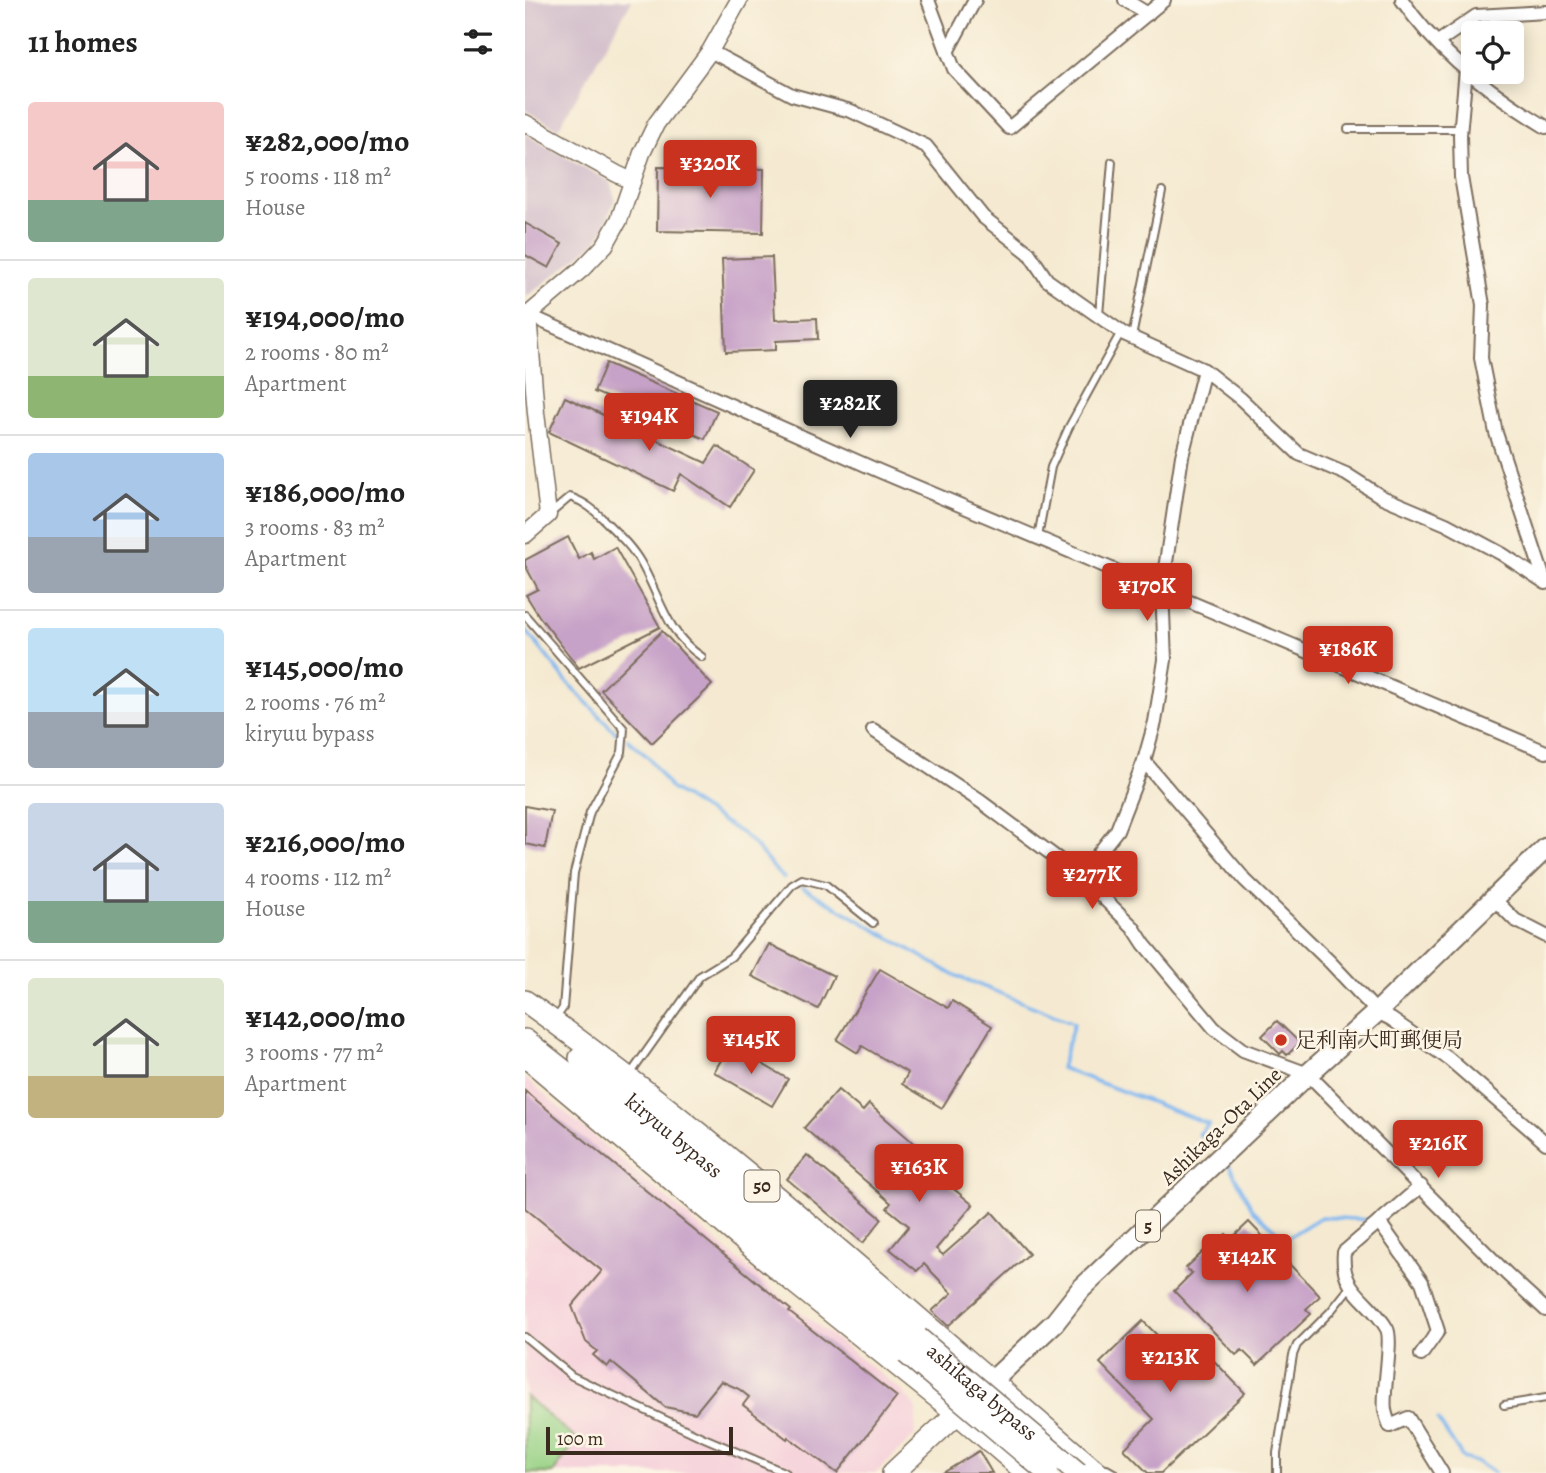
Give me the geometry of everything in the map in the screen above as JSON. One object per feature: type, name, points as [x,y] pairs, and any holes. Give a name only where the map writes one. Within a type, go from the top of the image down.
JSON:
[{"type":"highway","name":"50","points":[[525,1002],[704,1136],[1099,1473]]},
{"type":"highway","name":"kiryuu bypass","points":[[525,1016],[680,1140],[912,1346]]},
{"type":"highway","name":"kiryuu bypass","points":[[525,1040],[912,1346]]},
{"type":"highway","name":"50","points":[[525,1056],[780,1271],[957,1413],[1027,1473]]},
{"type":"highway","name":"ashikaga bypass","points":[[912,1346],[1048,1473]]},
{"type":"highway","name":"ashikaga bypass","points":[[912,1346],[1078,1473]]},
{"type":"highway","points":[[893,1473],[991,1382]]},
{"type":"main road","name":"Ashikaga-Ota Line","points":[[991,1382],[1055,1322],[1081,1289],[1377,1012],[1546,848]]},
{"type":"street","points":[[528,315],[582,269],[605,245],[619,220],[642,153],[656,124],[710,51],[739,0]]},
{"type":"street","points":[[929,0],[954,69],[1009,128],[1164,0]]},
{"type":"street","points":[[947,52],[975,0]]},
{"type":"street","points":[[1125,0],[1148,14]]},
{"type":"street","points":[[1402,0],[1461,64]]},
{"type":"street","points":[[1438,42],[1476,16],[1546,12]]},
{"type":"street","points":[[710,51],[792,95],[851,111],[926,146],[983,217],[1029,253],[1047,280],[1126,335],[1204,370],[1241,399],[1299,454],[1346,474],[1382,497],[1446,524],[1502,554],[1546,583]]},
{"type":"street","points":[[1465,84],[1461,129],[1463,189],[1467,225],[1475,252],[1483,305],[1481,358],[1496,433],[1546,583]]},
{"type":"street","points":[[1487,84],[1546,127]]},
{"type":"street","points":[[525,123],[632,181]]},
{"type":"street","points":[[525,535],[548,515],[528,315]]},
{"type":"street","points":[[528,315],[879,471],[1546,752]]},
{"type":"street","points":[[1081,876],[1117,830],[1144,761],[1155,722],[1165,660],[1162,589],[1182,456],[1204,370]]},
{"type":"street","points":[[873,730],[979,801],[1081,876],[1133,927],[1214,1028],[1243,1050],[1308,1074],[1546,1310]]},
{"type":"street","points":[[1144,761],[1245,880],[1330,962],[1377,1012],[1449,1059],[1546,1143]]},
{"type":"street","points":[[1494,899],[1515,920],[1546,936]]},
{"type":"street","points":[[1421,1186],[1343,1252],[1342,1267],[1350,1287],[1369,1305],[1389,1332],[1385,1410],[1390,1426],[1408,1418],[1442,1473]]},
{"type":"street","points":[[1379,1222],[1422,1282],[1438,1331],[1420,1355]]},
{"type":"lane","points":[[1348,129],[1461,129]]},
{"type":"lane","points":[[1099,316],[1112,163]]},
{"type":"lane","points":[[1038,537],[1051,467],[1069,428],[1126,335],[1162,191]]},
{"type":"lane","points":[[548,515],[570,497],[593,509],[629,545],[640,561],[678,638],[702,657]]},
{"type":"lane","points":[[525,615],[624,729],[622,752],[590,811],[574,873],[563,1008],[553,1021]]},
{"type":"lane","points":[[628,1077],[700,976],[731,957],[792,886],[802,879],[825,885],[873,923]]},
{"type":"lane","points":[[1277,1473],[1277,1453],[1293,1355],[1297,1345],[1330,1312],[1350,1287]]},
{"type":"lane","points":[[525,1337],[572,1376],[786,1473]]},
{"type":"lane","points":[[1504,1405],[1546,1398]]},
{"type":"lane","points":[[1099,1473],[1107,1469],[1114,1473]]},
{"type":"shaded area","points":[[525,0],[632,0],[558,129],[525,110]]},
{"type":"shaded area","points":[[525,134],[610,182],[615,199],[602,233],[593,245],[525,298]]},
{"type":"shaded area","points":[[525,1078],[785,1300],[902,1391],[917,1409],[915,1435],[876,1473],[525,1473]]},
{"type":"green space","points":[[525,1396],[577,1440],[553,1473],[525,1473]]},
{"type":"building","points":[[658,167],[764,169],[763,233],[657,231]]},
{"type":"building","points":[[525,223],[562,244],[549,268],[525,255]]},
{"type":"building","points":[[772,257],[775,320],[817,318],[818,339],[776,341],[776,350],[726,352],[722,259]]},
{"type":"building","points":[[606,363],[717,411],[705,439],[594,392]]},
{"type":"building","points":[[565,397],[706,463],[717,446],[754,470],[730,507],[681,474],[673,491],[549,432]]},
{"type":"building","points":[[568,537],[579,559],[591,552],[594,559],[615,547],[660,627],[579,668],[526,595],[538,589],[525,560]]},
{"type":"building","points":[[662,631],[712,685],[652,743],[601,690]]},
{"type":"building","points":[[525,806],[552,811],[545,848],[525,844]]},
{"type":"building","points":[[769,944],[834,976],[818,1009],[752,976]]},
{"type":"building","points":[[880,969],[948,1008],[952,1001],[992,1026],[942,1108],[902,1084],[908,1073],[862,1046],[858,1053],[837,1040]]},
{"type":"building","name":"足利南大町郵便局","points":[[1277,1021],[1300,1043],[1287,1055],[1283,1051],[1280,1054],[1262,1036]]},
{"type":"building","points":[[730,1045],[788,1079],[772,1106],[714,1072]]},
{"type":"building","points":[[838,1090],[863,1111],[869,1104],[931,1158],[925,1165],[973,1205],[936,1249],[943,1255],[992,1212],[1029,1254],[948,1326],[932,1311],[952,1293],[924,1264],[917,1271],[890,1249],[909,1226],[887,1208],[891,1203],[804,1128]]},
{"type":"building","points":[[525,1091],[791,1310],[789,1312],[897,1397],[837,1473],[743,1405],[749,1397],[739,1389],[721,1381],[695,1413],[665,1407],[611,1362],[607,1367],[593,1355],[597,1351],[586,1342],[572,1306],[602,1271],[525,1208]]},
{"type":"building","points":[[807,1155],[882,1219],[863,1243],[787,1179]]},
{"type":"building","points":[[1249,1222],[1320,1296],[1306,1309],[1311,1314],[1257,1365],[1242,1350],[1236,1355],[1174,1291],[1192,1273],[1186,1268],[1206,1249],[1208,1252],[1226,1234],[1231,1239]]},
{"type":"building","points":[[1143,1321],[1177,1355],[1193,1339],[1245,1393],[1161,1473],[1148,1473],[1124,1449],[1154,1419],[1100,1363]]},
{"type":"building","points":[[979,1451],[992,1473],[943,1473]]},
{"type":"waterway","points":[[525,629],[567,682],[617,734]]},
{"type":"waterway","points":[[627,739],[649,758],[670,788],[744,835],[784,878]]},
{"type":"waterway","points":[[802,887],[952,974],[1074,1023],[1061,1068],[1209,1124],[1199,1134],[1212,1147]]},
{"type":"waterway","points":[[1229,1165],[1253,1210],[1285,1239],[1321,1217],[1371,1220]]},
{"type":"waterway","points":[[1438,1420],[1463,1458],[1479,1463],[1494,1473]]},
{"type":"place","name":"足利南大町郵便局","points":[[1281,1040]]}]
